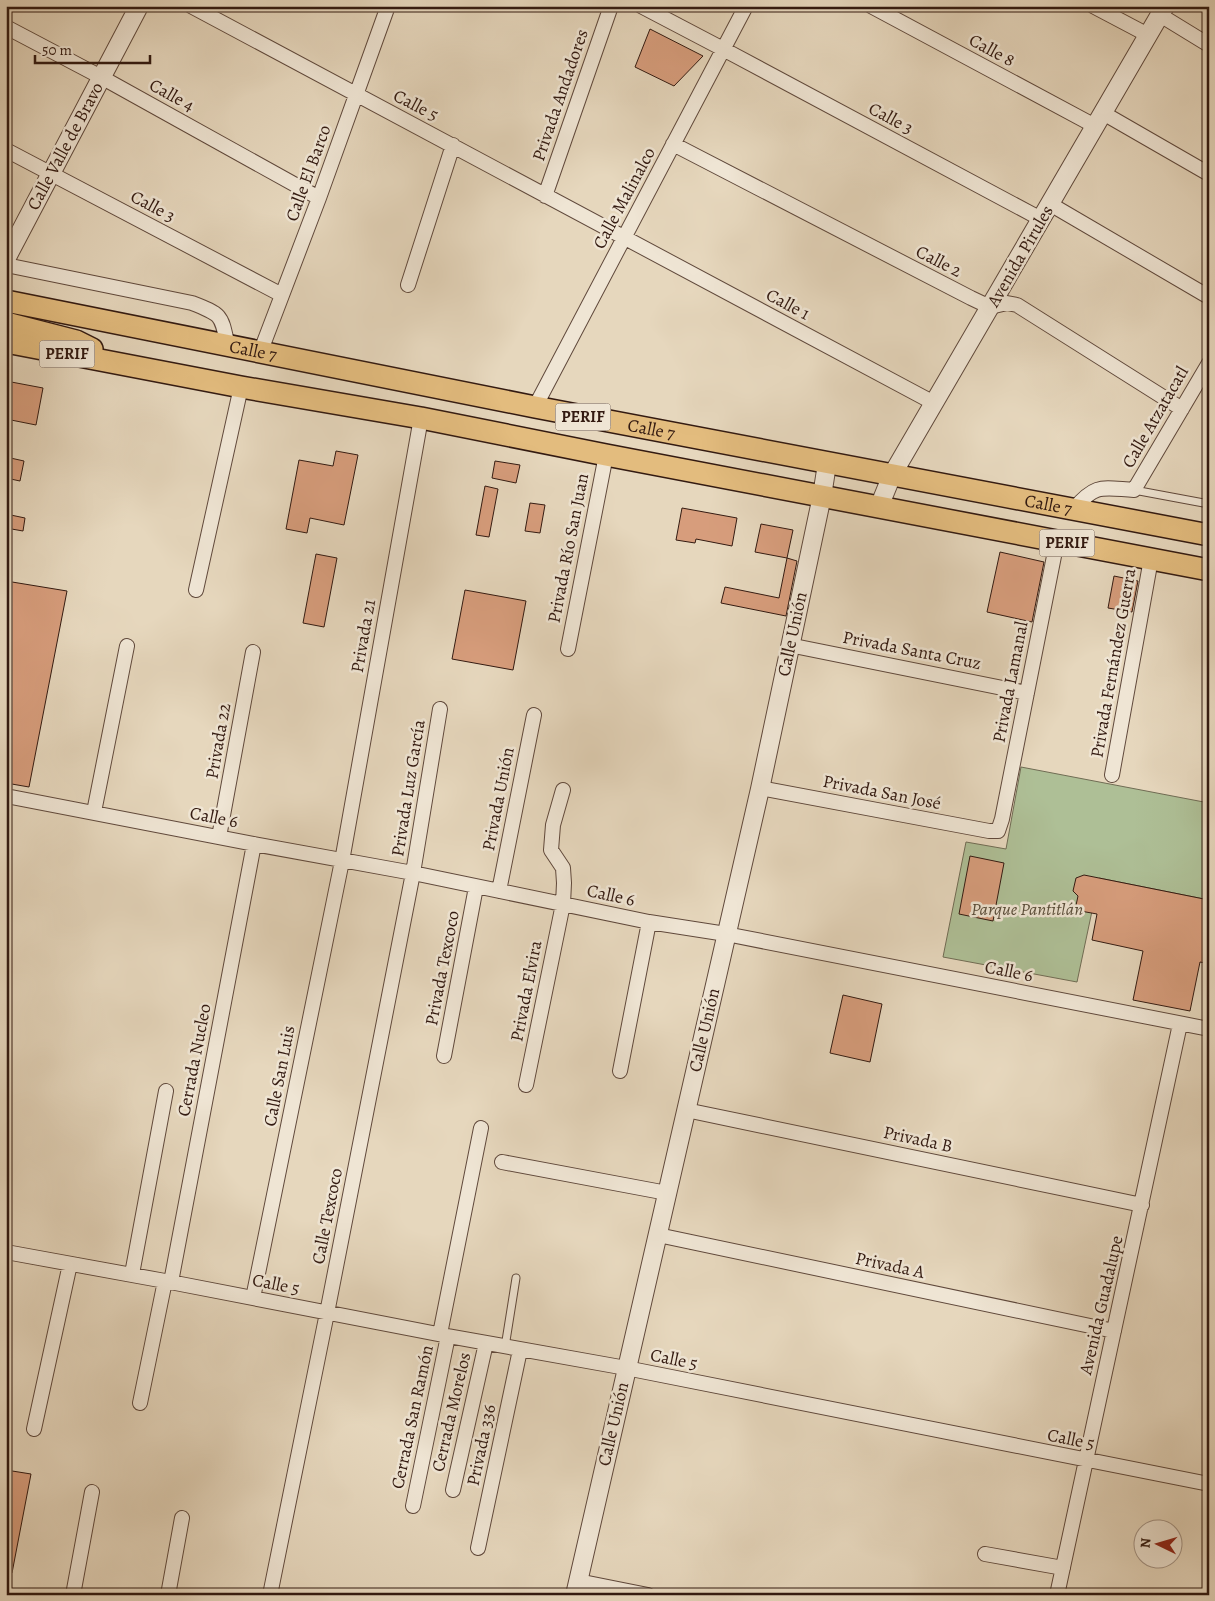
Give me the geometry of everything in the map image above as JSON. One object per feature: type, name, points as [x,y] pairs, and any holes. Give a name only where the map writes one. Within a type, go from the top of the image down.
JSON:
[{"type":"main road","name":"Calle 7","points":[[6,301],[260,353],[827,464],[1209,535]]},
{"type":"main road","points":[[6,323],[76,341],[128,366]]},
{"type":"main road","name":"Calle 7","points":[[6,342],[241,387],[421,418],[1209,570]]},
{"type":"main road","points":[[1161,526],[1209,522]]},
{"type":"street","name":"Calle Valle de Bravo","points":[[6,259],[139,6]]},
{"type":"street","name":"Calle 5","points":[[191,6],[624,238]]},
{"type":"street","name":"Calle El Barco","points":[[260,353],[319,198],[388,6]]},
{"type":"street","name":"Privada Andadores","points":[[545,196],[611,6]]},
{"type":"street","points":[[641,6],[724,49]]},
{"type":"street","name":"Calle Malinalco","points":[[535,407],[746,6]]},
{"type":"street","name":"Calle 8","points":[[871,6],[1209,174]]},
{"type":"street","points":[[1093,6],[1148,36]]},
{"type":"street","points":[[1162,11],[1209,46]]},
{"type":"street","name":"Avenida Pirules","points":[[879,507],[892,475],[1162,11]]},
{"type":"street","name":"Calle 4","points":[[6,27],[101,77],[319,198]]},
{"type":"street","name":"Calle 3","points":[[724,49],[1041,220]]},
{"type":"street","name":"Calle 2","points":[[673,144],[990,307]]},
{"type":"street","points":[[408,285],[452,145]]},
{"type":"street","name":"Calle 3","points":[[6,150],[282,295]]},
{"type":"street","points":[[1050,204],[1209,297]]},
{"type":"street","name":"Calle 1","points":[[624,238],[934,403]]},
{"type":"street","points":[[6,266],[192,303],[211,310],[222,319],[228,346]]},
{"type":"street","points":[[990,307],[1007,303],[1017,305],[1182,409]]},
{"type":"street","name":"Calle Atzatacatl","points":[[1134,490],[1209,363]]},
{"type":"street","name":"Calle 7","points":[[196,590],[241,387]]},
{"type":"street","name":"Privada 21","points":[[342,861],[421,418]]},
{"type":"street","name":"Privada Río San Juan","points":[[568,649],[606,455]]},
{"type":"street","name":"Calle Unión","points":[[577,1588],[760,788],[822,496],[827,464]]},
{"type":"street","points":[[1074,509],[1086,494],[1100,488],[1134,490]]},
{"type":"street","name":"Privada Lamanal","points":[[998,831],[1002,819],[1057,541]]},
{"type":"street","name":"Privada Fernández Guerra","points":[[1112,775],[1151,559]]},
{"type":"street","name":"Privada Santa Cruz","points":[[789,645],[1027,692]]},
{"type":"street","points":[[94,812],[127,646]]},
{"type":"street","name":"Privada 22","points":[[220,837],[253,652]]},
{"type":"street","name":"Privada Luz García","points":[[413,873],[440,709]]},
{"type":"street","name":"Privada Unión","points":[[499,891],[534,715]]},
{"type":"street","name":"Privada San José","points":[[760,788],[988,831],[998,831]]},
{"type":"street","name":"Privada Elvira","points":[[526,1085],[562,904],[563,868],[551,850],[553,825],[564,790]]},
{"type":"street","name":"Calle 6","points":[[6,796],[413,873],[649,922],[726,934],[1209,1029]]},
{"type":"street","name":"Cerrada Nucleo","points":[[140,1403],[168,1281],[254,844]]},
{"type":"street","name":"Calle San Luis","points":[[253,1298],[342,861]]},
{"type":"street","name":"Calle Texcoco","points":[[270,1595],[413,873]]},
{"type":"street","name":"Privada Texcoco","points":[[444,1056],[476,887]]},
{"type":"street","points":[[620,1070],[649,922]]},
{"type":"street","name":"Avenida Guadalupe","points":[[1058,1595],[1180,1024]]},
{"type":"street","points":[[132,1274],[166,1091]]},
{"type":"street","name":"Privada B","points":[[686,1110],[1142,1205]]},
{"type":"street","name":"Cerrada San Ramón","points":[[413,1506],[481,1128]]},
{"type":"street","points":[[502,1162],[668,1193]]},
{"type":"street","name":"Privada A","points":[[658,1235],[1114,1331]]},
{"type":"street","name":"Calle 5","points":[[6,1252],[132,1274],[520,1350],[626,1368],[1209,1484]]},
{"type":"street","points":[[34,1429],[70,1264]]},
{"type":"street","name":"Cerrada Morelos","points":[[452,1490],[486,1343]]},
{"type":"street","name":"Privada 336","points":[[478,1548],[520,1350]]},
{"type":"street","points":[[73,1595],[92,1492]]},
{"type":"street","points":[[168,1595],[182,1518]]},
{"type":"street","points":[[985,1554],[1063,1568]]},
{"type":"street","points":[[577,1588],[648,1595]]},
{"type":"lane","points":[[1134,490],[1209,504]]},
{"type":"lane","points":[[505,1347],[516,1278]]},
{"type":"green space","name":"Parque Pantitlán","points":[[1021,767],[1209,803],[1209,900],[1099,878],[1077,982],[943,957],[966,842],[1006,849]]},
{"type":"building","points":[[650,29],[703,56],[674,86],[635,67]]},
{"type":"building","points":[[6,381],[43,388],[36,425],[6,419]]},
{"type":"building","points":[[336,451],[358,455],[344,525],[310,518],[307,533],[286,529],[299,460],[333,466]]},
{"type":"building","points":[[6,457],[24,461],[20,481],[6,478]]},
{"type":"building","points":[[495,461],[520,465],[516,483],[492,478]]},
{"type":"building","points":[[485,486],[498,489],[489,537],[476,535]]},
{"type":"building","points":[[530,503],[545,505],[540,533],[525,531]]},
{"type":"building","points":[[682,508],[737,518],[732,546],[696,539],[695,543],[676,540]]},
{"type":"building","points":[[6,514],[25,518],[23,531],[6,528]]},
{"type":"building","points":[[761,524],[793,530],[787,558],[755,552]]},
{"type":"building","points":[[1000,552],[1044,562],[1032,622],[987,612]]},
{"type":"building","points":[[316,554],[337,558],[324,627],[303,623]]},
{"type":"building","points":[[787,558],[797,561],[786,616],[721,603],[725,587],[779,598]]},
{"type":"building","points":[[1114,576],[1138,581],[1132,612],[1108,608]]},
{"type":"building","points":[[6,581],[67,591],[29,787],[6,783]]},
{"type":"building","points":[[465,590],[526,601],[513,670],[452,659]]},
{"type":"building","points":[[970,856],[1004,863],[993,921],[959,914]]},
{"type":"building","points":[[1084,875],[1209,900],[1209,944],[1205,963],[1200,962],[1190,1011],[1133,1000],[1143,951],[1092,940],[1097,914],[1075,910],[1078,896],[1073,891],[1076,878]]},
{"type":"building","points":[[843,995],[882,1004],[870,1062],[830,1053]]},
{"type":"building","points":[[6,1470],[31,1474],[12,1573],[6,1573]]}]
